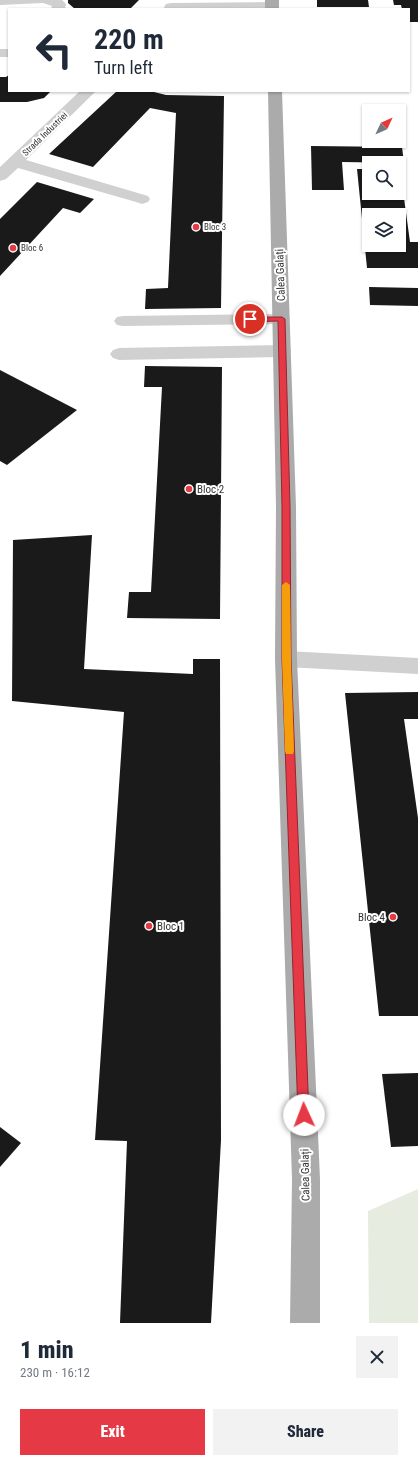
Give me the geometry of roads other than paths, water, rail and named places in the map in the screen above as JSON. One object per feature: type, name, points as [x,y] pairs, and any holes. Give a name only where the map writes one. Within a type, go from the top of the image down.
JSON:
[{"type":"main road","name":"Calea Galați","points":[[275,92],[286,507],[286,659],[306,1179],[305,1323]]},
{"type":"street","points":[[0,1],[39,0]]},
{"type":"street","points":[[47,0],[54,1],[58,4],[58,8]]},
{"type":"street","points":[[172,5],[272,5]]},
{"type":"street","name":"Strada Industriei","points":[[0,176],[88,92]]},
{"type":"street","points":[[15,162],[142,199]]},
{"type":"street","points":[[123,321],[282,319]]},
{"type":"street","points":[[119,354],[282,351]]},
{"type":"street","points":[[286,659],[418,666]]},
{"type":"place","name":"Bloc 3","points":[[196,227]]},
{"type":"place","name":"Bloc 6","points":[[13,248]]},
{"type":"place","name":"Bloc 2","points":[[189,489]]},
{"type":"place","name":"Bloc 4","points":[[393,917]]},
{"type":"place","name":"Bloc 1","points":[[149,926]]}]
